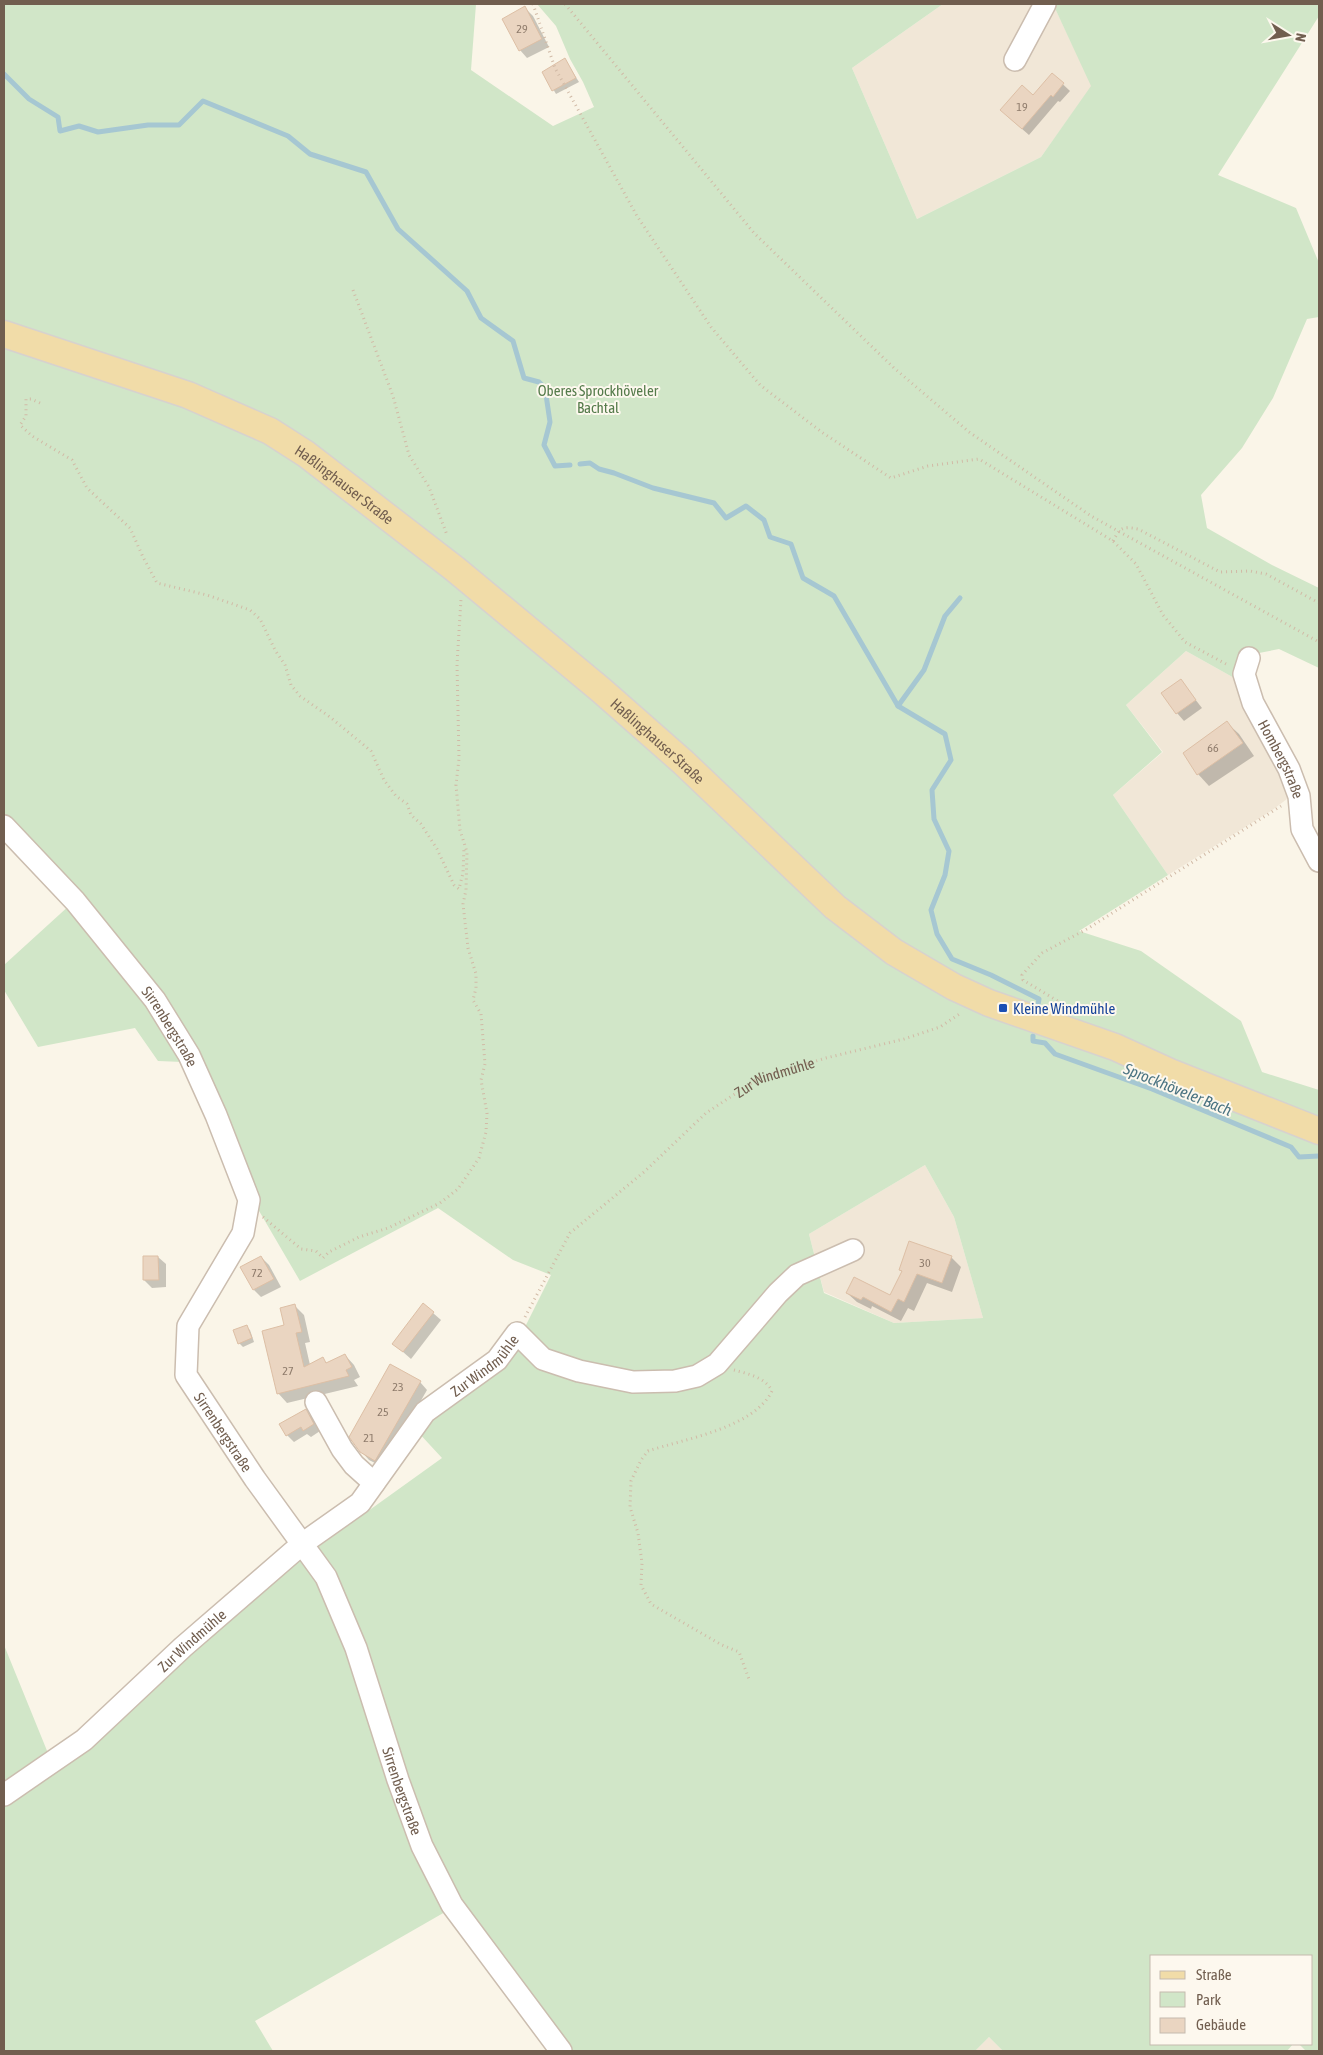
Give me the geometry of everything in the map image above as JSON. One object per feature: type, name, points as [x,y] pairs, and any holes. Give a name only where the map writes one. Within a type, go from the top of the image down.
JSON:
[{"type":"main road","name":"Haßlinghauser Straße","points":[[4,334],[188,395],[270,431],[342,480],[456,569],[601,690],[684,763],[836,907],[894,952],[954,987],[989,1002],[1115,1048],[1170,1072],[1319,1131]]},
{"type":"street","points":[[1015,60],[1045,4]]},
{"type":"street","name":"Hombergstraße","points":[[1246,666],[1253,703],[1278,746],[1299,796],[1302,829],[1319,861]]},
{"type":"street","name":"Sirrenbergstraße","points":[[4,826],[75,901],[155,1000],[189,1055],[216,1115],[249,1200],[243,1232],[188,1326],[186,1375],[255,1479],[326,1577],[356,1648],[398,1780],[426,1855],[452,1905],[561,2051]]},
{"type":"street","points":[[517,1334],[543,1359],[579,1371],[633,1382],[675,1381],[697,1376],[717,1364],[772,1300],[797,1275],[852,1250]]},
{"type":"street","name":"Zur Windmühle","points":[[4,1795],[84,1740],[183,1647],[302,1544],[360,1503],[425,1412],[497,1360],[517,1334]]},
{"type":"street","points":[[316,1402],[342,1449],[354,1465],[374,1483]]},
{"type":"path","points":[[533,4],[555,68],[590,127],[637,216],[711,327],[760,384],[823,433],[891,478],[928,466],[979,459],[1113,541],[1136,564],[1163,615],[1185,642],[1246,666]]},
{"type":"path","points":[[565,4],[754,233],[894,368],[969,432],[1091,516],[1319,642]]},
{"type":"path","points":[[249,1200],[266,1221],[285,1237],[301,1249],[316,1251],[323,1258],[329,1252],[359,1237],[388,1228],[440,1204],[458,1189],[479,1158],[486,1132],[486,1113],[481,1080],[484,1064],[481,1014],[473,1000],[476,988],[476,974],[471,962],[464,918],[467,852],[460,830],[456,785],[459,759],[457,664],[461,589],[442,518],[429,487],[409,455],[393,396],[353,290]]},
{"type":"path","points":[[40,403],[26,399],[26,416],[20,425],[32,436],[72,460],[87,488],[130,528],[157,583],[207,594],[250,610],[260,619],[274,650],[285,665],[291,685],[300,696],[330,717],[371,751],[384,780],[396,796],[407,804],[411,815],[421,824],[437,849],[454,885],[459,889],[465,859],[464,841]]},
{"type":"path","points":[[1113,541],[1119,530],[1126,527],[1138,529],[1220,572],[1266,574],[1319,603]]},
{"type":"path","points":[[1072,1010],[1023,980],[1022,975],[1042,953],[1087,929],[1299,796]]},
{"type":"path","name":"Zur Windmühle","points":[[517,1334],[570,1233],[644,1172],[706,1112],[759,1078],[826,1058],[913,1036],[940,1027],[962,1012],[989,1002]]},
{"type":"path","points":[[717,1364],[757,1378],[768,1384],[772,1391],[768,1398],[750,1414],[732,1424],[648,1451],[641,1460],[631,1482],[630,1507],[638,1533],[642,1563],[641,1585],[652,1604],[722,1645],[739,1652],[750,1682]]},
{"type":"shaded area","points":[[943,4],[1053,4],[1092,86],[1041,157],[917,219],[852,68]]},
{"type":"shaded area","points":[[1186,651],[1236,679],[1295,793],[1271,811],[1168,875],[1113,795],[1163,752],[1126,705]]},
{"type":"shaded area","points":[[925,1165],[954,1217],[983,1318],[894,1323],[824,1292],[809,1234]]},
{"type":"shaded area","points":[[989,2037],[1003,2051],[975,2051]]},
{"type":"green space","name":"Oberes Sprockhöveler Bachtal","points":[[4,4],[476,4],[471,70],[553,126],[594,107],[556,26],[537,4],[943,4],[852,68],[917,219],[1041,157],[1091,86],[1053,4],[1319,4],[1319,16],[1218,175],[1296,208],[1319,263],[1319,317],[1307,319],[1273,398],[1242,448],[1201,495],[1207,528],[1272,565],[1319,588],[1319,668],[1279,649],[1259,653],[1251,679],[1236,679],[1186,651],[1126,705],[1162,752],[1113,795],[1168,875],[1079,931],[1141,951],[1241,1021],[1262,1072],[1319,1090],[1319,2051],[1306,2051],[1300,2045],[1313,2045],[1313,1955],[1150,1955],[1150,2045],[1292,2045],[1287,2051],[1003,2051],[989,2037],[975,2051],[571,2051],[459,1904],[255,2021],[273,2051],[4,2051],[4,1645],[52,1763],[290,1564],[318,1547],[442,1458],[417,1431],[509,1359],[551,1275],[513,1260],[438,1208],[300,1281],[251,1197],[194,1055],[4,821]],"holes":[[[925,1165],[954,1217],[983,1318],[894,1323],[824,1293],[809,1234]]]},
{"type":"green space","points":[[71,904],[151,1003],[183,1062],[158,1061],[135,1028],[38,1047],[4,990],[4,965]]},
{"type":"building","points":[[525,6],[542,39],[519,51],[502,19]]},
{"type":"building","points":[[565,58],[576,78],[552,91],[542,72]]},
{"type":"building","points":[[1052,73],[1064,83],[1053,97],[1051,95],[1022,129],[1000,110],[1022,85],[1033,95]]},
{"type":"building","points":[[1181,679],[1196,700],[1176,714],[1161,693]]},
{"type":"building","points":[[1227,721],[1243,743],[1197,775],[1183,753]]},
{"type":"building","points":[[909,1241],[952,1256],[942,1283],[917,1274],[904,1302],[898,1299],[891,1312],[863,1297],[861,1300],[846,1293],[854,1277],[890,1295],[902,1271],[899,1270]]},
{"type":"building","points":[[143,1256],[158,1256],[159,1280],[143,1280]]},
{"type":"building","points":[[261,1256],[274,1279],[253,1290],[240,1267]]},
{"type":"building","points":[[423,1303],[434,1312],[403,1352],[392,1344]]},
{"type":"building","points":[[295,1304],[302,1332],[296,1333],[304,1367],[323,1357],[326,1363],[345,1354],[352,1367],[346,1370],[349,1376],[277,1394],[262,1331],[284,1325],[280,1308]]},
{"type":"building","points":[[247,1325],[252,1338],[238,1344],[233,1330]]},
{"type":"building","points":[[390,1364],[421,1381],[375,1461],[360,1452],[349,1437]]},
{"type":"building","points":[[306,1409],[314,1424],[303,1431],[301,1427],[286,1436],[279,1424]]},
{"type":"waterway","name":"Sprockhöveler Bach","points":[[4,74],[29,99],[58,117],[60,131],[79,126],[98,132],[148,125],[179,125],[203,101],[288,136],[310,154],[366,172],[398,229],[467,291],[481,318],[513,341],[524,378],[539,382],[545,388],[550,422],[544,445],[555,466],[570,465]]},
{"type":"waterway","name":"Sprockhöveler Bach","points":[[580,464],[590,463],[599,469],[653,488],[714,503],[726,518],[746,506],[764,520],[770,537],[791,544],[803,578],[834,596],[898,706],[945,734],[951,760],[932,790],[934,819],[949,851],[945,875],[931,910],[937,934],[952,959],[991,975],[1039,999],[1038,1005]]},
{"type":"waterway","points":[[898,706],[924,670],[945,616],[960,598]]},
{"type":"waterway","name":"Sprockhöveler Bach","points":[[1033,1036],[1033,1041],[1045,1043],[1055,1054],[1152,1089],[1291,1147],[1299,1157],[1319,1156]]},
{"type":"place","name":"Kleine Windmühle","points":[[1003,1008]]}]
